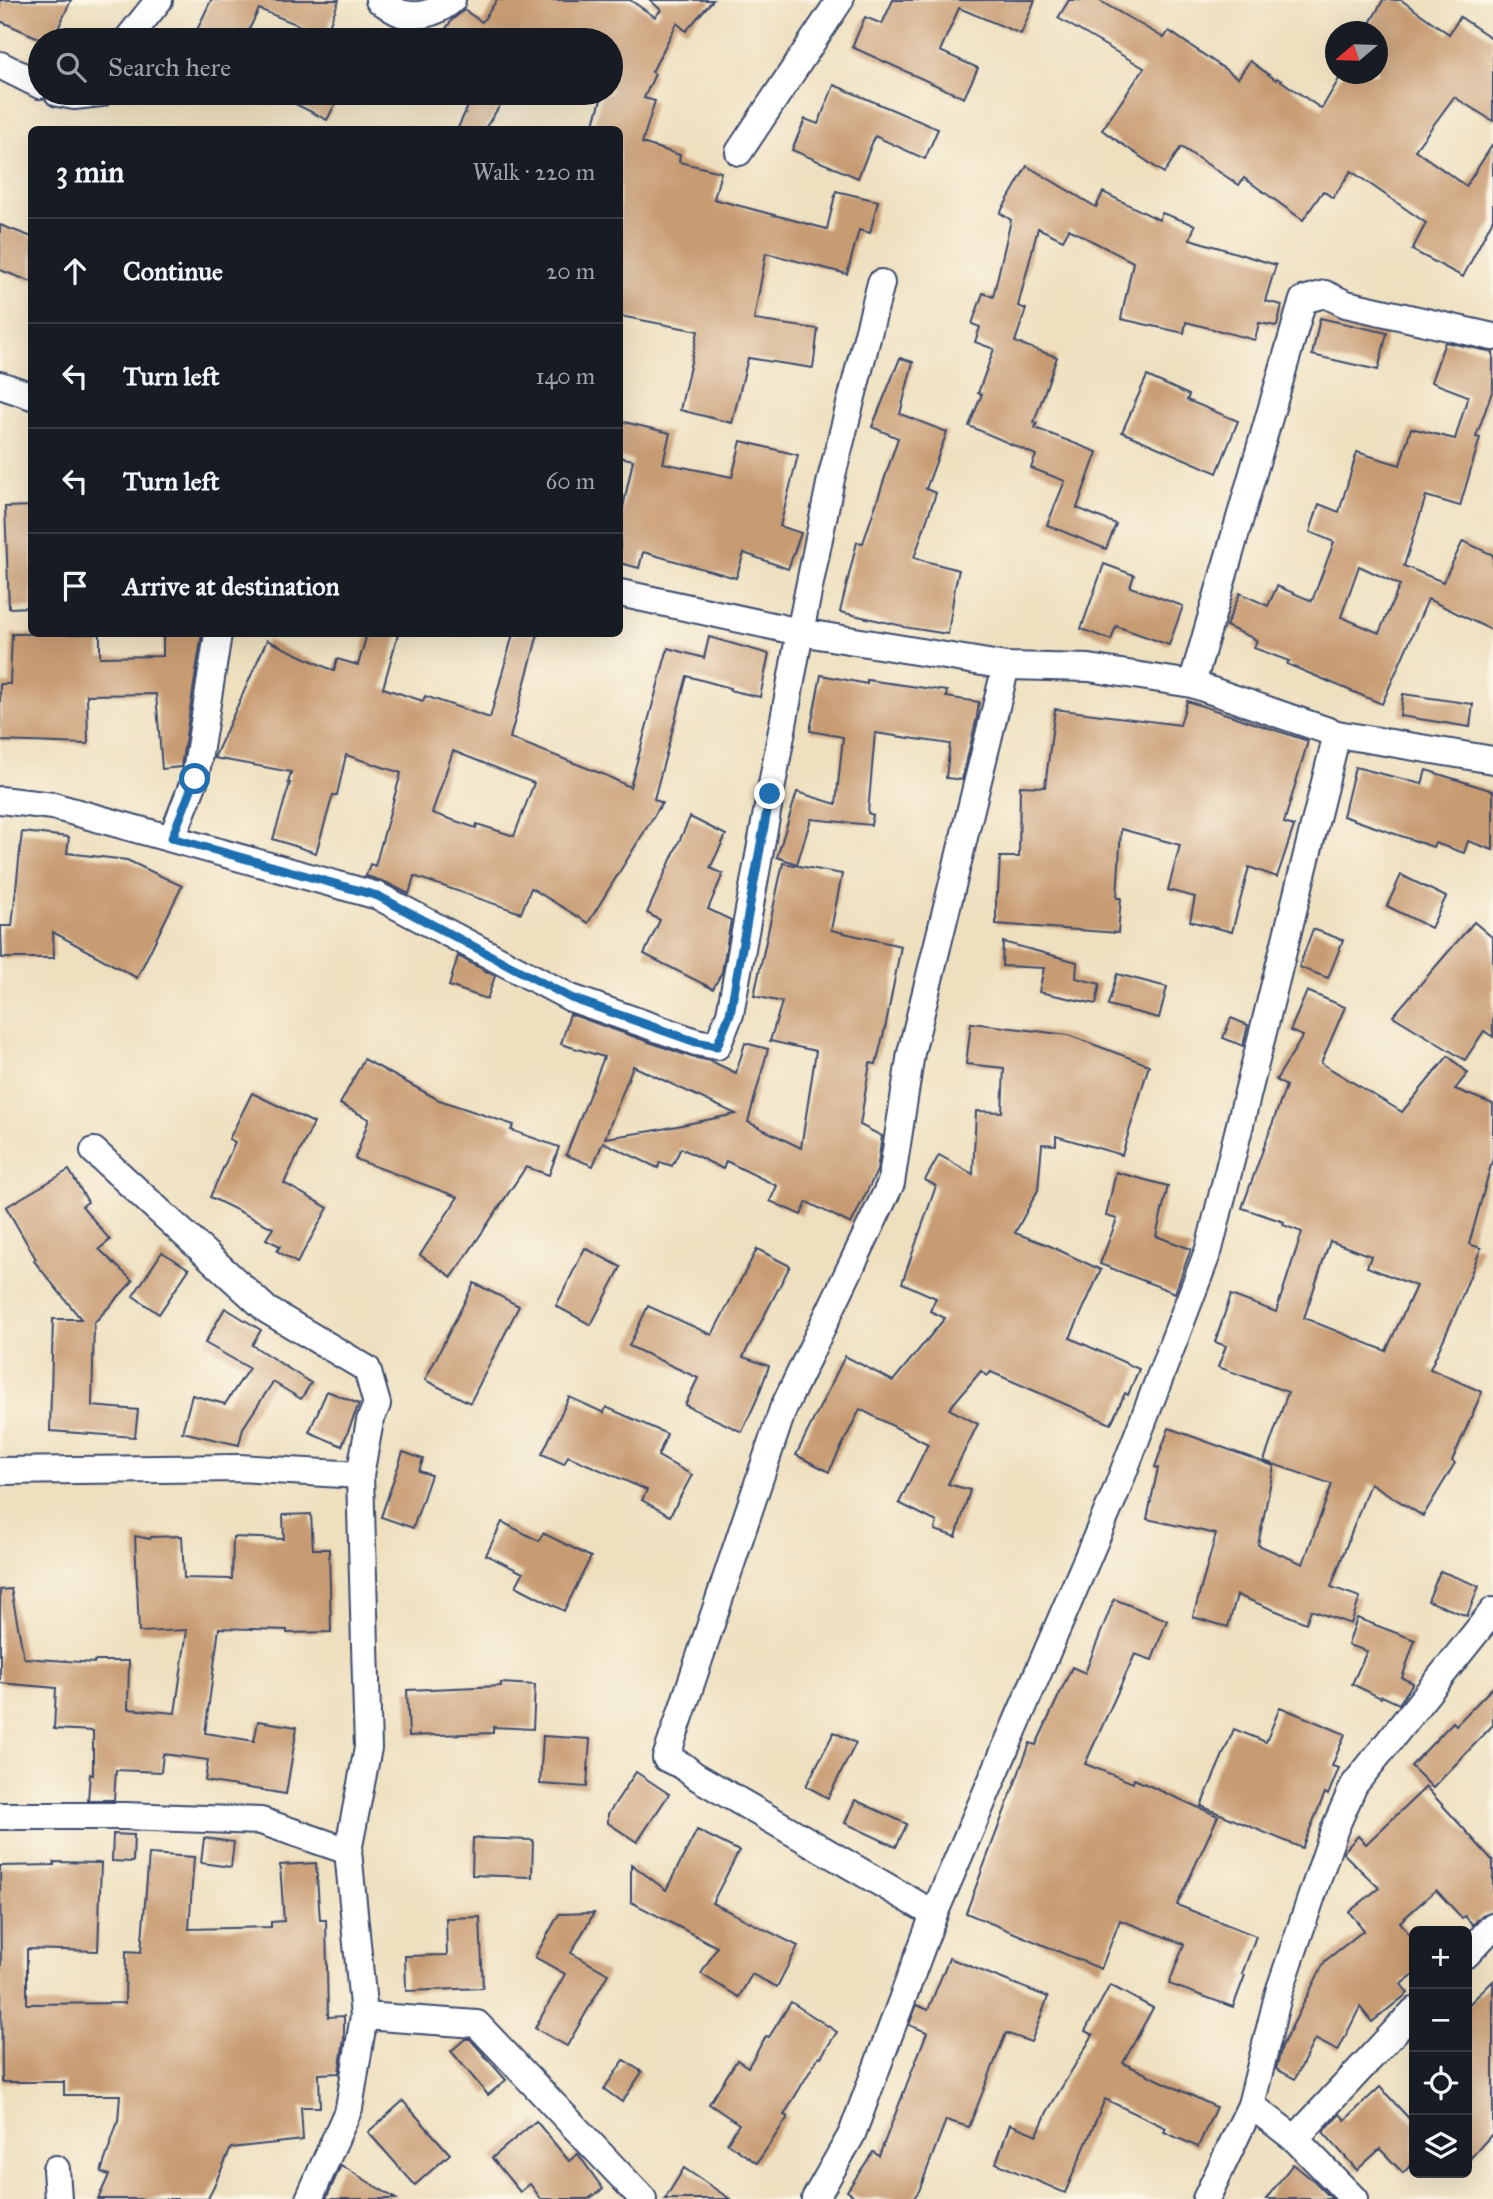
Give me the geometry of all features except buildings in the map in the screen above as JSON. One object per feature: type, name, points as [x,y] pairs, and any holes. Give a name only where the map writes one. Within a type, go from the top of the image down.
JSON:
[{"type":"street","points":[[137,28],[159,0]]},
{"type":"street","points":[[379,0],[402,14],[422,14],[441,9],[453,0]]},
{"type":"street","points":[[739,152],[840,0]]},
{"type":"street","points":[[0,65],[28,79]]},
{"type":"street","points":[[0,800],[53,806],[378,896],[571,998],[696,1042],[717,1046],[730,1014],[831,479],[881,283]]},
{"type":"street","points":[[1192,684],[1303,300],[1325,294],[1346,304],[1493,337]]},
{"type":"street","points":[[0,385],[28,395]]},
{"type":"street","points":[[623,594],[800,632],[1006,666],[1089,668],[1192,684],[1337,734],[1493,760]]},
{"type":"street","points":[[172,838],[195,779],[218,637]]},
{"type":"street","points":[[934,1914],[666,1758],[783,1409],[891,1183],[911,1053],[1006,666]]},
{"type":"street","points":[[815,2199],[852,2134],[934,1914],[1115,1494],[1209,1249],[1337,734]]},
{"type":"street","points":[[94,1151],[267,1310],[367,1369],[377,1404],[370,1421],[360,1475],[368,1748],[348,1850],[364,2016],[349,2108],[309,2199]]},
{"type":"street","points":[[0,1471],[239,1468],[360,1475]]},
{"type":"street","points":[[1206,2199],[1251,2105],[1279,1993],[1335,1828],[1354,1785],[1493,1611]]},
{"type":"street","points":[[0,1816],[124,1816],[261,1821],[348,1850]]},
{"type":"street","points":[[1472,1949],[1493,1926]]},
{"type":"street","points":[[364,2016],[477,2024],[643,2199]]},
{"type":"street","points":[[1295,2139],[1409,2016]]},
{"type":"street","points":[[1251,2105],[1295,2139],[1354,2199]]},
{"type":"street","points":[[56,2169],[58,2199]]},
{"type":"route","points":[[195,779],[172,838],[378,896],[571,998],[696,1042],[717,1046],[730,1014],[770,794]]}]
